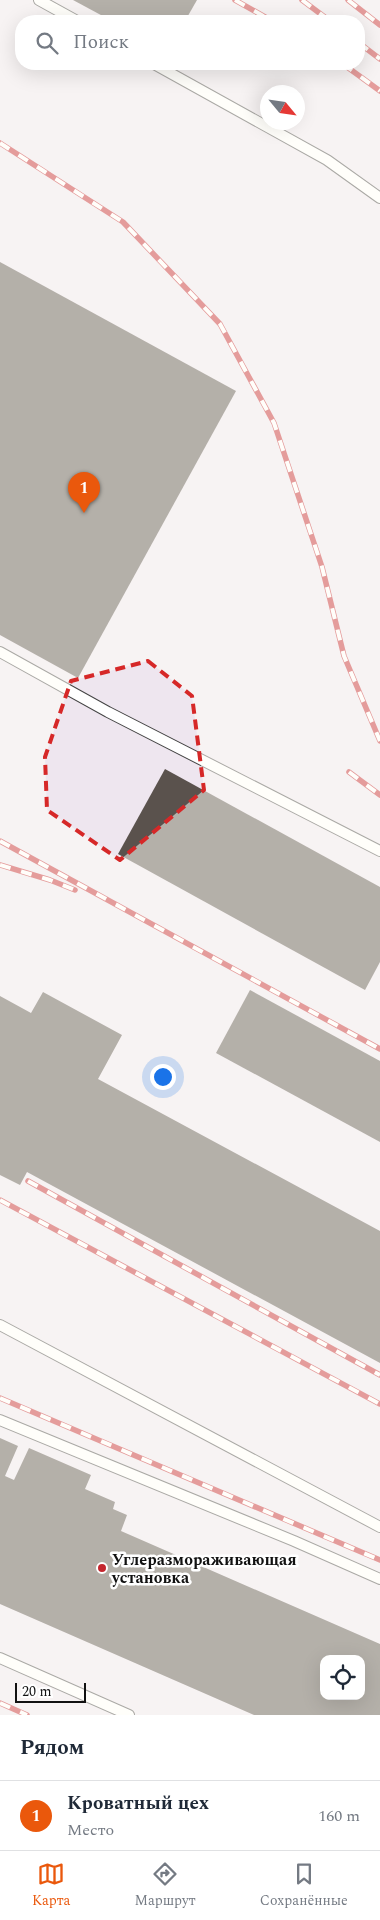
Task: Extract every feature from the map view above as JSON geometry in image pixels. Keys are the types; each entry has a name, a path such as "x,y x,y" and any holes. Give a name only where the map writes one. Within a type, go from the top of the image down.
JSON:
{"lane":[{"path":"39,0 66,15"},
{"path":"165,70 327,160 380,198"},
{"path":"0,652 108,712 380,851"},
{"path":"0,1325 380,1527"},
{"path":"0,1420 294,1540 380,1579"},
{"path":"0,1658 129,1715"}],"highlighted area":[{"path":"148,661 192,696 204,790 120,860 47,810 45,757 71,681"}],"shaded area":[{"path":"0,0 380,0 380,1715 0,1715"}],"building":[{"path":"73,0 197,0 188,15 101,15"},
{"path":"0,262 236,391 78,678 0,635"},
{"path":"165,769 380,887 380,962 365,990 118,854"},
{"path":"250,990 380,1061 380,1142 216,1053"},
{"path":"43,992 122,1035 98,1079 380,1231 380,1363 27,1172 20,1185 0,1175 0,996 31,1013"},
{"name":"Углеразмораживающая установка","path":"0,1438 18,1446 5,1476 14,1480 29,1448 91,1475 85,1489 115,1502 113,1509 127,1515 121,1531 380,1644 380,1715 254,1715 0,1604"}],"railway":[{"path":"235,0 261,15"},
{"path":"302,0 322,15"},
{"path":"348,0 380,25"},
{"path":"365,48 380,59"},
{"path":"351,70 380,91"},
{"path":"0,143 123,222 220,324 274,423 322,567 344,656 380,741"},
{"path":"349,772 380,795"},
{"path":"0,841 380,1049"},
{"path":"0,865 50,880 75,890"},
{"path":"28,1181 380,1375"},
{"path":"0,1200 380,1404"},
{"path":"0,1398 380,1560"},
{"path":"0,1703 27,1715"}],"place":[{"name":"Кроватный цех","path":"84,513"},
{"name":"Углеразмораживающая установка","path":"102,1568"}]}
